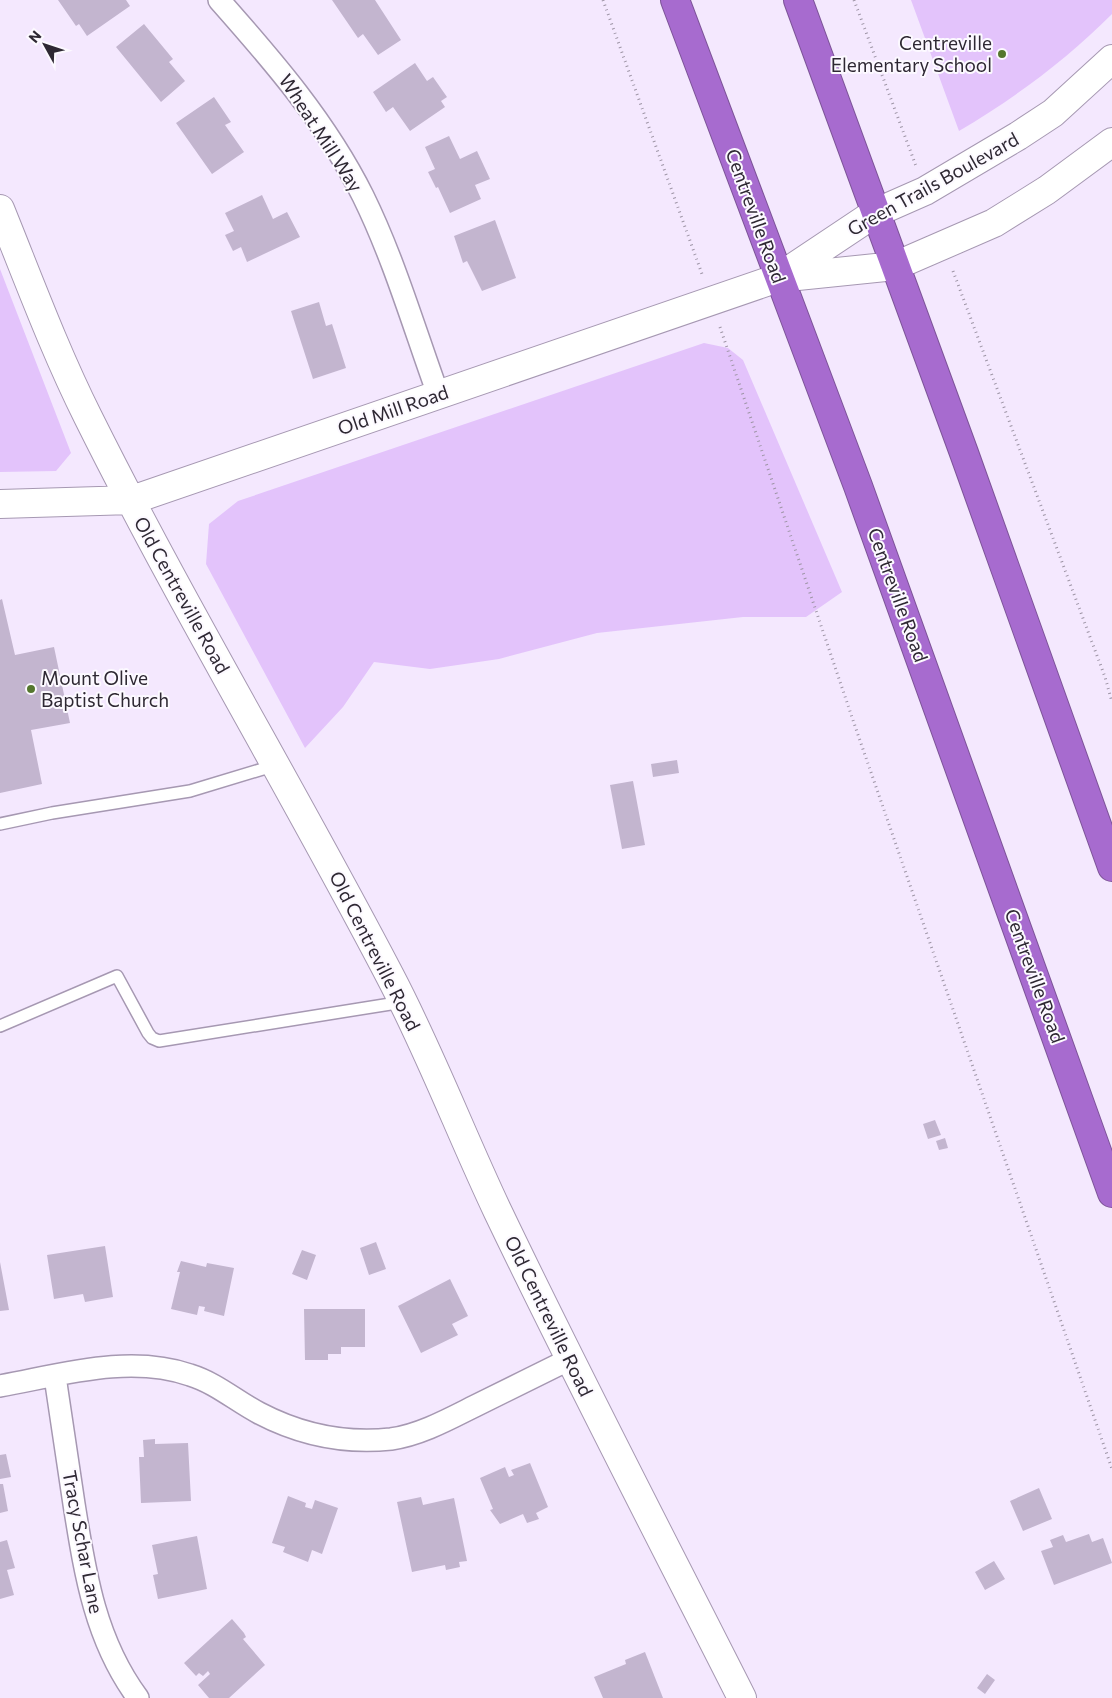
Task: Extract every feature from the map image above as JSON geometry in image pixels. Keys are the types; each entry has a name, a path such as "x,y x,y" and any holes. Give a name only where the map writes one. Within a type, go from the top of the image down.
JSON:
{"highway":[{"name":"Centreville Road","path":"675,0 778,278 858,486 1112,1193"},
{"path":"798,0 1112,867"}],"street":[{"name":"Wheat Mill Way","path":"219,0 289,79 336,148 354,180 384,243 438,394"},
{"name":"Green Trails Boulevard","path":"778,278 875,213 953,176 1018,136 1053,113 1112,59"},
{"path":"778,278 895,266 994,223 1047,190 1112,142"},
{"name":"Old Centreville Road","path":"0,208 70,379 171,577 276,765 403,1002 497,1209 570,1359 742,1698"},
{"name":"Old Mill Road","path":"0,504 132,500 778,278"},
{"path":"0,1386 121,1366 166,1368 214,1384 259,1413 294,1429 326,1438 364,1441 406,1435 438,1423 570,1359"},
{"name":"Tracy Schar Lane","path":"55,1376 83,1560 94,1611 115,1663 138,1698"}],"lane":[{"path":"0,824 60,811 190,791 276,765"},
{"path":"0,1026 117,976 148,1033 159,1041 403,1002"}],"path":[{"path":"603,0 711,300 859,738 1112,1469"},
{"path":"854,0 914,158"},
{"path":"955,277 1105,677 1112,702"}],"shaded area":[{"name":"Centreville Elementary School","path":"911,0 1112,0 1112,14 1058,63 1000,105 959,131"},
{"path":"0,269 71,453 56,471 0,472"},
{"path":"704,343 728,348 743,360 842,592 806,617 743,617 597,633 499,659 430,669 374,662 343,707 305,748 206,564 209,524 238,501"}],"building":[{"path":"58,0 126,0 130,6 87,36 79,24 76,26"},
{"path":"332,0 375,0 401,40 378,55 363,34 358,38"},
{"path":"144,24 173,59 169,62 185,81 161,102 116,47"},
{"path":"415,63 427,81 433,77 447,97 441,101 445,107 410,131 393,107 386,112 373,92"},
{"path":"214,97 231,122 225,125 244,152 212,174 176,123"},
{"path":"449,136 460,159 477,151 490,179 475,185 481,199 450,213 438,187 436,188 428,172 435,169 425,147"},
{"path":"262,195 273,219 287,212 300,237 247,262 241,247 233,251 225,235 234,231 225,213"},
{"path":"495,220 516,278 482,291 467,261 463,263 454,236"},
{"path":"319,302 326,326 332,324 346,368 313,379 291,311"},
{"name":"Mount Olive Baptist Church","path":"2,599 15,655 54,647 70,723 31,730 42,784 0,793 0,600"},
{"path":"677,760 679,773 653,777 651,764"},
{"path":"633,781 645,845 622,849 610,785"},
{"path":"935,1120 941,1135 928,1139 923,1124"},
{"path":"945,1138 948,1148 939,1150 936,1141"},
{"path":"376,1242 386,1269 369,1275 360,1248"},
{"path":"105,1246 113,1297 85,1302 83,1294 54,1299 47,1255"},
{"path":"302,1250 316,1255 307,1280 292,1274"},
{"path":"181,1261 206,1267 207,1263 234,1268 224,1316 204,1311 205,1307 199,1306 197,1315 171,1309 180,1272 177,1272"},
{"path":"0,1262 9,1310 0,1311"},
{"path":"450,1279 468,1316 452,1324 458,1335 421,1353 398,1306"},
{"path":"304,1309 365,1309 365,1347 341,1347 341,1354 328,1354 328,1360 305,1360"},
{"path":"155,1439 155,1444 188,1443 191,1501 141,1503 139,1457 144,1457 143,1440"},
{"path":"6,1454 11,1477 0,1479 0,1455"},
{"path":"530,1463 548,1507 536,1513 539,1519 527,1523 523,1514 500,1524 490,1510 493,1509 480,1478 505,1467 509,1477 514,1475 511,1470"},
{"path":"0,1484 3,1484 8,1511 0,1513"},
{"path":"1039,1488 1052,1519 1023,1531 1010,1501"},
{"path":"288,1496 306,1503 305,1507 312,1509 315,1500 338,1508 322,1554 312,1550 308,1562 283,1552 285,1547 272,1543"},
{"path":"421,1497 423,1505 454,1498 467,1561 459,1562 460,1567 446,1570 445,1565 412,1572 397,1502"},
{"path":"1089,1534 1092,1542 1103,1538 1112,1563 1054,1585 1041,1551 1053,1547 1050,1540 1063,1535 1066,1542"},
{"path":"197,1536 207,1589 158,1599 153,1575 158,1574 152,1545"},
{"path":"7,1540 15,1568 7,1570 14,1595 0,1599 0,1542"},
{"path":"994,1561 1005,1579 985,1590 975,1572"},
{"path":"232,1619 244,1633 246,1637 243,1639 265,1665 229,1698 209,1698 198,1685 210,1674 208,1671 203,1676 199,1673 196,1676 184,1663"},
{"path":"645,1652 663,1698 603,1698 594,1677 626,1664 625,1660"},
{"path":"987,1674 995,1680 985,1694 977,1688"}],"place":[{"name":"Centreville Elementary School","path":"1002,54"},
{"name":"Mount Olive Baptist Church","path":"31,689"}]}
